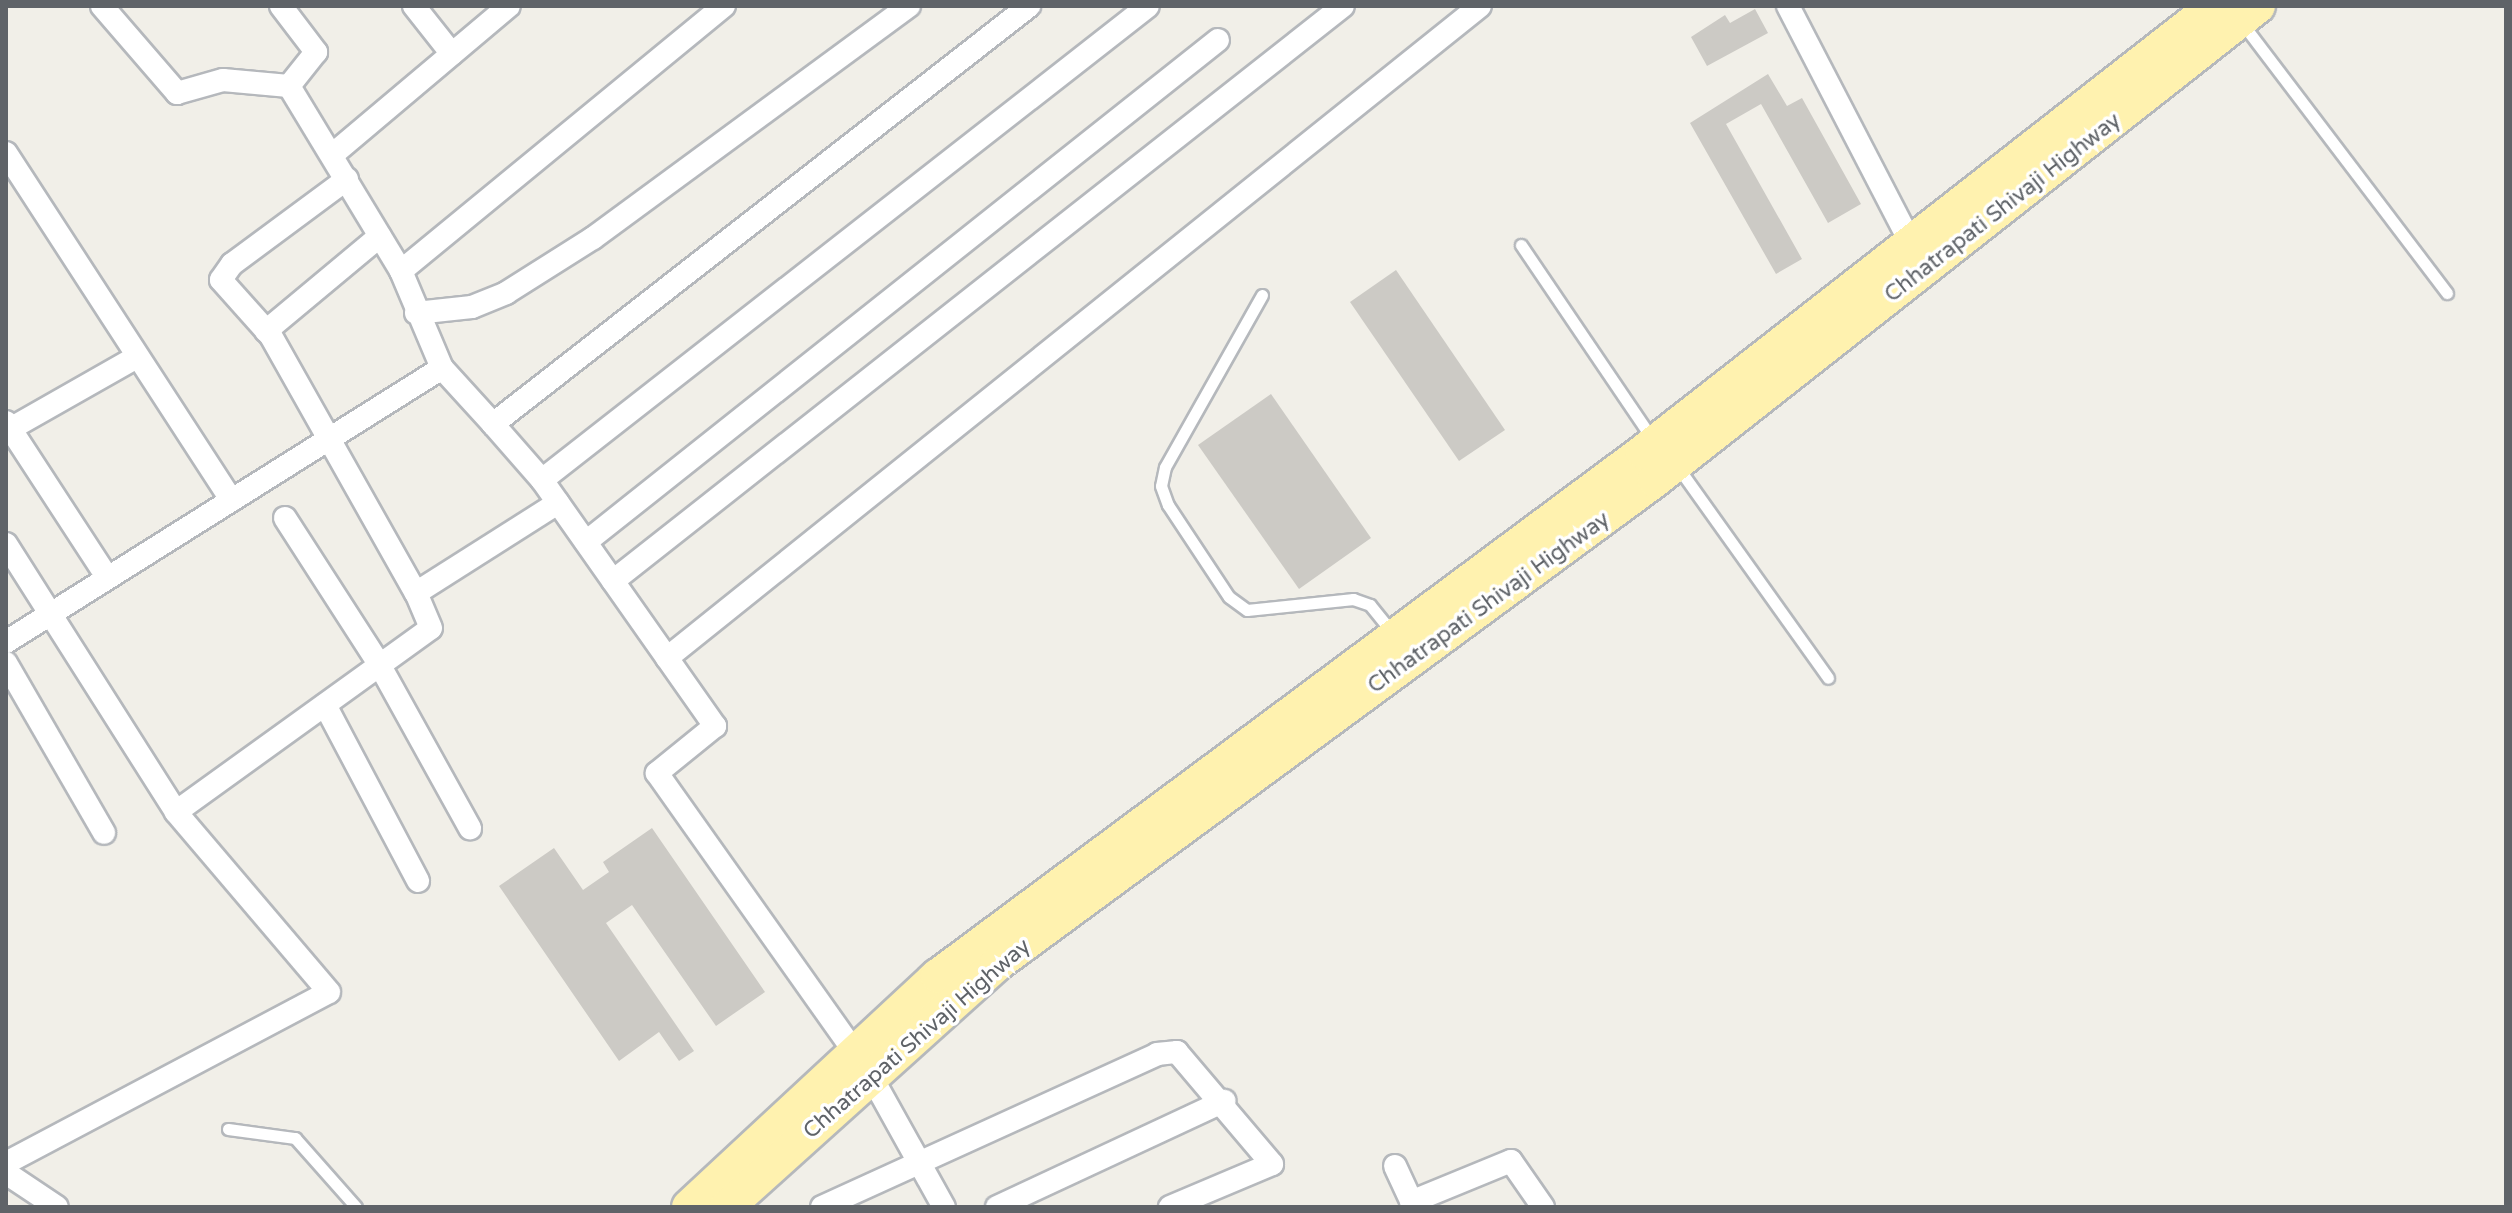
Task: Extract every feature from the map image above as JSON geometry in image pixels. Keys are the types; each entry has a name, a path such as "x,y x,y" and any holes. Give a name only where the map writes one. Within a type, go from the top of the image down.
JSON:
{"main road":[{"name":"Chhatrapati Shivaji Highway","path":"689,1207 862,1063 998,963 1665,454 2237,11"},
{"name":"Chhatrapati Shivaji Highway","path":"727,1207 862,1063 938,976 1395,635 1665,454"}],"street":[{"path":"102,6 177,93 223,80 289,86"},
{"path":"281,6 316,52 289,86"},
{"path":"414,6 452,54"},
{"path":"332,155 509,6"},
{"path":"401,271 724,6"},
{"path":"416,313 472,307 520,284 909,6"},
{"path":"493,424 1029,6"},
{"path":"542,480 1148,6"},
{"path":"613,581 1343,6"},
{"path":"667,658 1480,6"},
{"path":"1788,6 1918,256"},
{"path":"586,542 1218,40"},
{"path":"289,86 401,271 416,313 442,368 542,480 715,726 657,773 862,1063 944,1207"},
{"path":"6,153 135,358 231,500"},
{"path":"176,812 431,628 416,593 331,436 266,331 221,280 232,264 347,179"},
{"path":"266,331 380,236"},
{"path":"107,577 8,426 135,358"},
{"path":"6,642 442,368"},
{"path":"416,593 558,503"},
{"path":"285,518 379,664 470,828"},
{"path":"6,544 176,812 329,992 6,1163"},
{"path":"6,663 104,833"},
{"path":"325,705 418,881"},
{"path":"822,1207 1157,1054 1185,1057 1224,1101 1272,1164 1170,1207"},
{"path":"997,1207 1224,1101"},
{"path":"1395,1166 1413,1204 1511,1161 1543,1207"},
{"path":"6,1173 57,1207"}],"lane":[{"path":"2237,11 2447,293"},
{"path":"1521,245 1665,454 1828,678"},
{"path":"1262,295 1165,467 1164,495 1229,597 1247,610 1353,599 1370,605 1395,635"},
{"path":"228,1129 295,1138 356,1207"}],"building":[{"path":"1755,9 1768,33 1707,66 1691,37 1725,15 1730,23"},
{"path":"1768,74 1787,106 1802,98 1861,204 1828,223 1761,104 1726,124 1802,259 1776,274 1690,123"},
{"path":"1396,270 1505,430 1459,461 1350,302"},
{"path":"1271,394 1371,538 1299,589 1198,445"},
{"path":"652,828 765,992 716,1026 632,905 606,923 694,1051 679,1061 659,1032 619,1061 499,886 554,848 583,890 609,872 603,862"}]}
